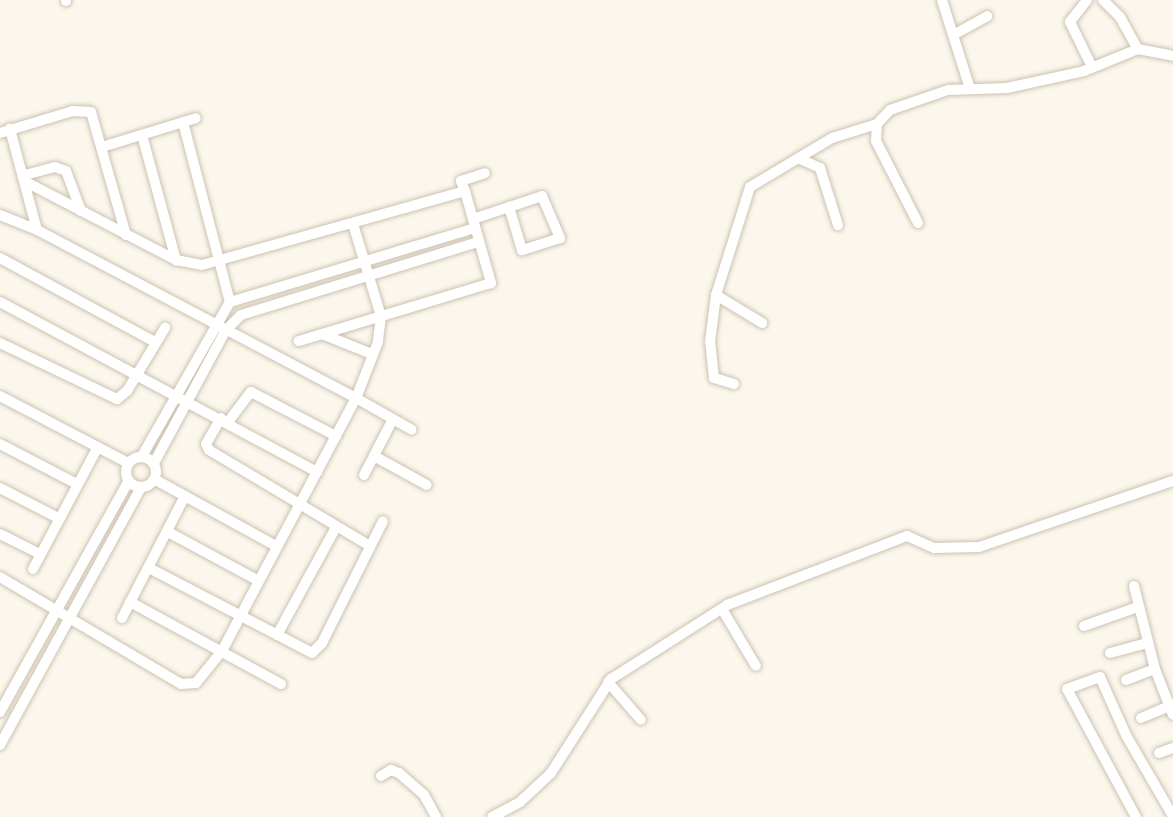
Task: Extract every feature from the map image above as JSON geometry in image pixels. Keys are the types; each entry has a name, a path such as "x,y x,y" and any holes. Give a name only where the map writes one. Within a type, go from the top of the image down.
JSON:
{"street":[{"path":"942,0 970,89"},
{"path":"1087,0 1070,22 1092,67"},
{"path":"1103,0 1120,17 1138,49"},
{"path":"955,34 987,16"},
{"path":"734,384 717,381 712,375 710,342 716,295 750,187 832,138 877,124 890,110 948,90 1020,86 1092,67 1138,49 1173,56"},
{"path":"37,230 26,179 5,131 84,109 96,118 126,235"},
{"path":"102,147 196,118"},
{"path":"183,122 230,302"},
{"path":"877,124 876,141 918,223"},
{"path":"142,135 176,260"},
{"path":"800,159 820,168 838,225"},
{"path":"26,179 55,167 66,171 81,211"},
{"path":"299,341 491,283 461,181 485,173"},
{"path":"26,179 176,260 220,263 465,191"},
{"path":"128,463 142,456 214,323 230,302 474,224 509,207 547,198 560,238 522,250 509,207"},
{"path":"0,215 37,230 412,430"},
{"path":"0,577 181,684 202,679 222,651 356,398 372,354 381,316 353,224"},
{"path":"154,479 154,463 226,330 241,315 479,242"},
{"path":"0,258 155,342"},
{"path":"716,295 762,323"},
{"path":"0,302 317,472"},
{"path":"0,343 117,399 165,328"},
{"path":"322,334 372,354"},
{"path":"336,436 251,392 206,444 209,450 298,506 370,546"},
{"path":"0,396 128,463"},
{"path":"364,475 393,419"},
{"path":"0,444 77,484"},
{"path":"33,569 98,447"},
{"path":"142,456 154,463"},
{"path":"374,456 427,485"},
{"path":"0,712 129,480 128,463"},
{"path":"0,745 141,487 154,479"},
{"path":"154,479 276,546"},
{"path":"129,480 141,487"},
{"path":"492,817 520,802 551,773 608,682 722,609 907,536 934,548 979,547 1173,481"},
{"path":"0,488 58,518"},
{"path":"122,618 184,498"},
{"path":"149,568 305,651 318,650 383,521"},
{"path":"277,635 335,529"},
{"path":"168,532 259,581"},
{"path":"0,534 40,554"},
{"path":"1134,586 1147,643 1171,711 1141,718"},
{"path":"130,602 281,684"},
{"path":"1084,626 1138,607"},
{"path":"722,609 756,666"},
{"path":"1110,653 1147,643"},
{"path":"1126,680 1155,669"},
{"path":"1136,817 1067,689 1100,677 1127,737 1173,816"},
{"path":"608,682 641,720"},
{"path":"1159,753 1173,748"},
{"path":"381,776 391,770 399,773 424,795 436,817"}]}
